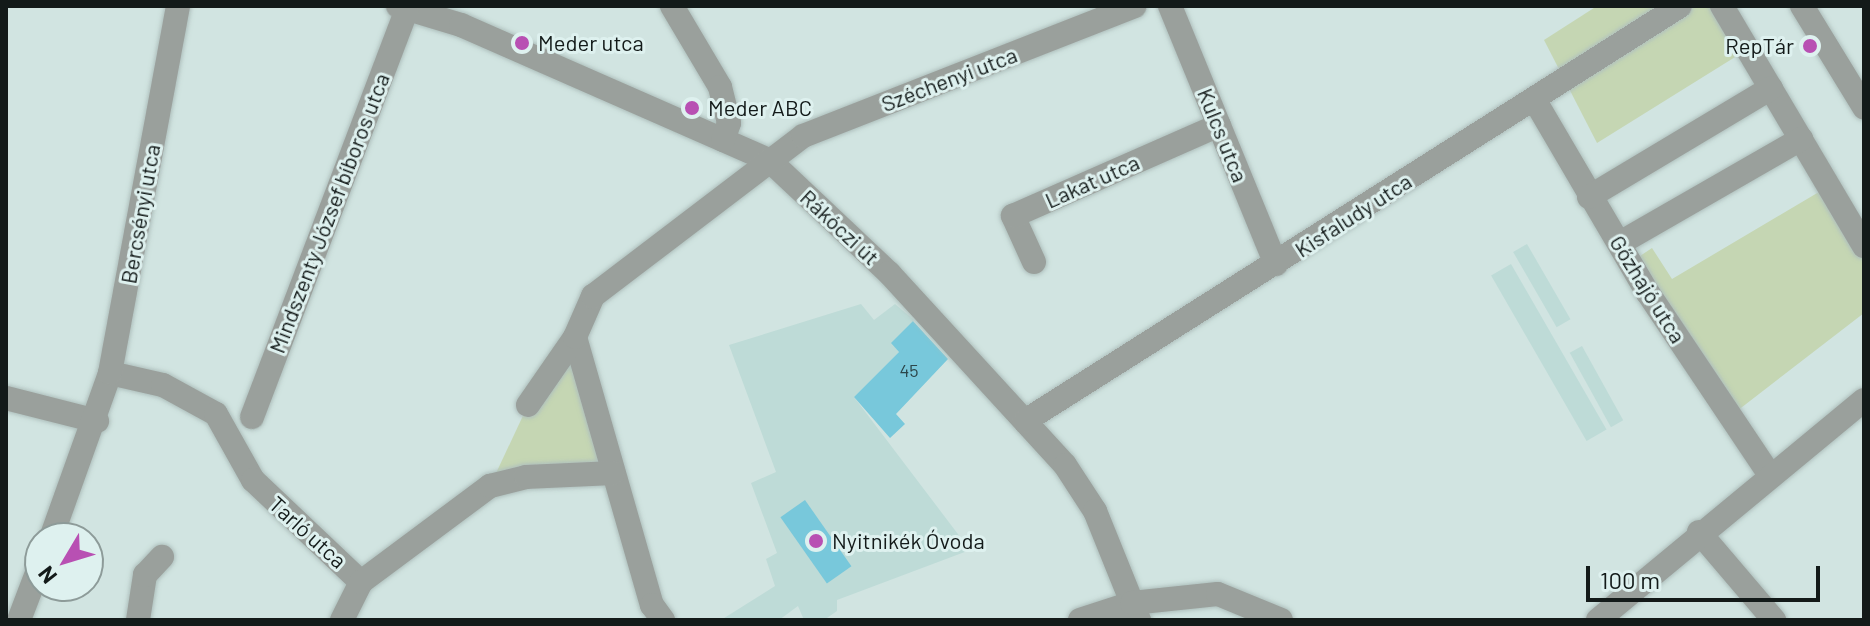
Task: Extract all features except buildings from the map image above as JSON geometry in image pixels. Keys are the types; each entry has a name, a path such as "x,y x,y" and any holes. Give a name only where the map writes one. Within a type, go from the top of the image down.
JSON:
{"street":[{"name":"Bercsényi utca","path":"57,522 97,421 110,373 178,6"},
{"path":"672,6 720,87 729,123 723,140"},
{"name":"Széchenyi utca","path":"769,160 803,136 1099,12 1134,6"},
{"name":"Kulcs utca","path":"1170,6 1276,264"},
{"name":"Kisfaludy utca","path":"1025,421 1680,6"},
{"path":"1722,6 1864,246"},
{"path":"1802,6 1864,107"},
{"name":"Rákóczi út","path":"402,7 464,15 769,160 889,273 1083,489 1136,611"},
{"name":"Mindszenty József bíboros utca","path":"252,417 402,7"},
{"path":"1589,197 1771,88"},
{"name":"Gőzhajó utca","path":"1534,99 1589,197 1769,474"},
{"name":"Lakat utca","path":"1034,262 1013,216 1219,125"},
{"path":"1620,243 1801,139"},
{"path":"528,405 575,337 593,296 769,160"},
{"path":"575,337 652,605 663,620"},
{"name":"Tarló utca","path":"110,373 163,385 216,414 253,480 361,582"},
{"path":"6,398 97,421"},
{"path":"1598,620 1769,474 1864,400"},
{"path":"342,620 361,582 490,486 526,477 613,473"},
{"path":"1699,532 1774,620"},
{"path":"138,620 145,575 162,557"},
{"path":"1080,620 1218,594 1281,620"}],"shaded area":[{"path":"1527,244 1571,319 1557,327 1513,252"},
{"path":"1511,264 1606,429 1587,441 1491,276"},
{"path":"861,304 874,320 895,304 914,320 892,343 899,352 854,397 970,550 837,600 837,611 824,620 804,620 798,606 779,620 721,620 775,586 766,559 777,553 751,483 776,472 729,345"},
{"path":"1582,346 1623,420 1611,427 1570,353"}],"green space":[{"path":"1597,6 1722,6 1748,49 1597,143 1544,40"},
{"path":"1829,186 1864,252 1864,313 1737,411 1631,262 1652,248 1672,279"},
{"path":"575,337 613,473 490,486 528,405"}],"place":[{"name":"Meder utca","path":"522,43"},
{"name":"RepTár","path":"1810,46"},
{"name":"Meder ABC","path":"692,108"},
{"name":"Nyitnikék Óvoda","path":"816,541"}]}
